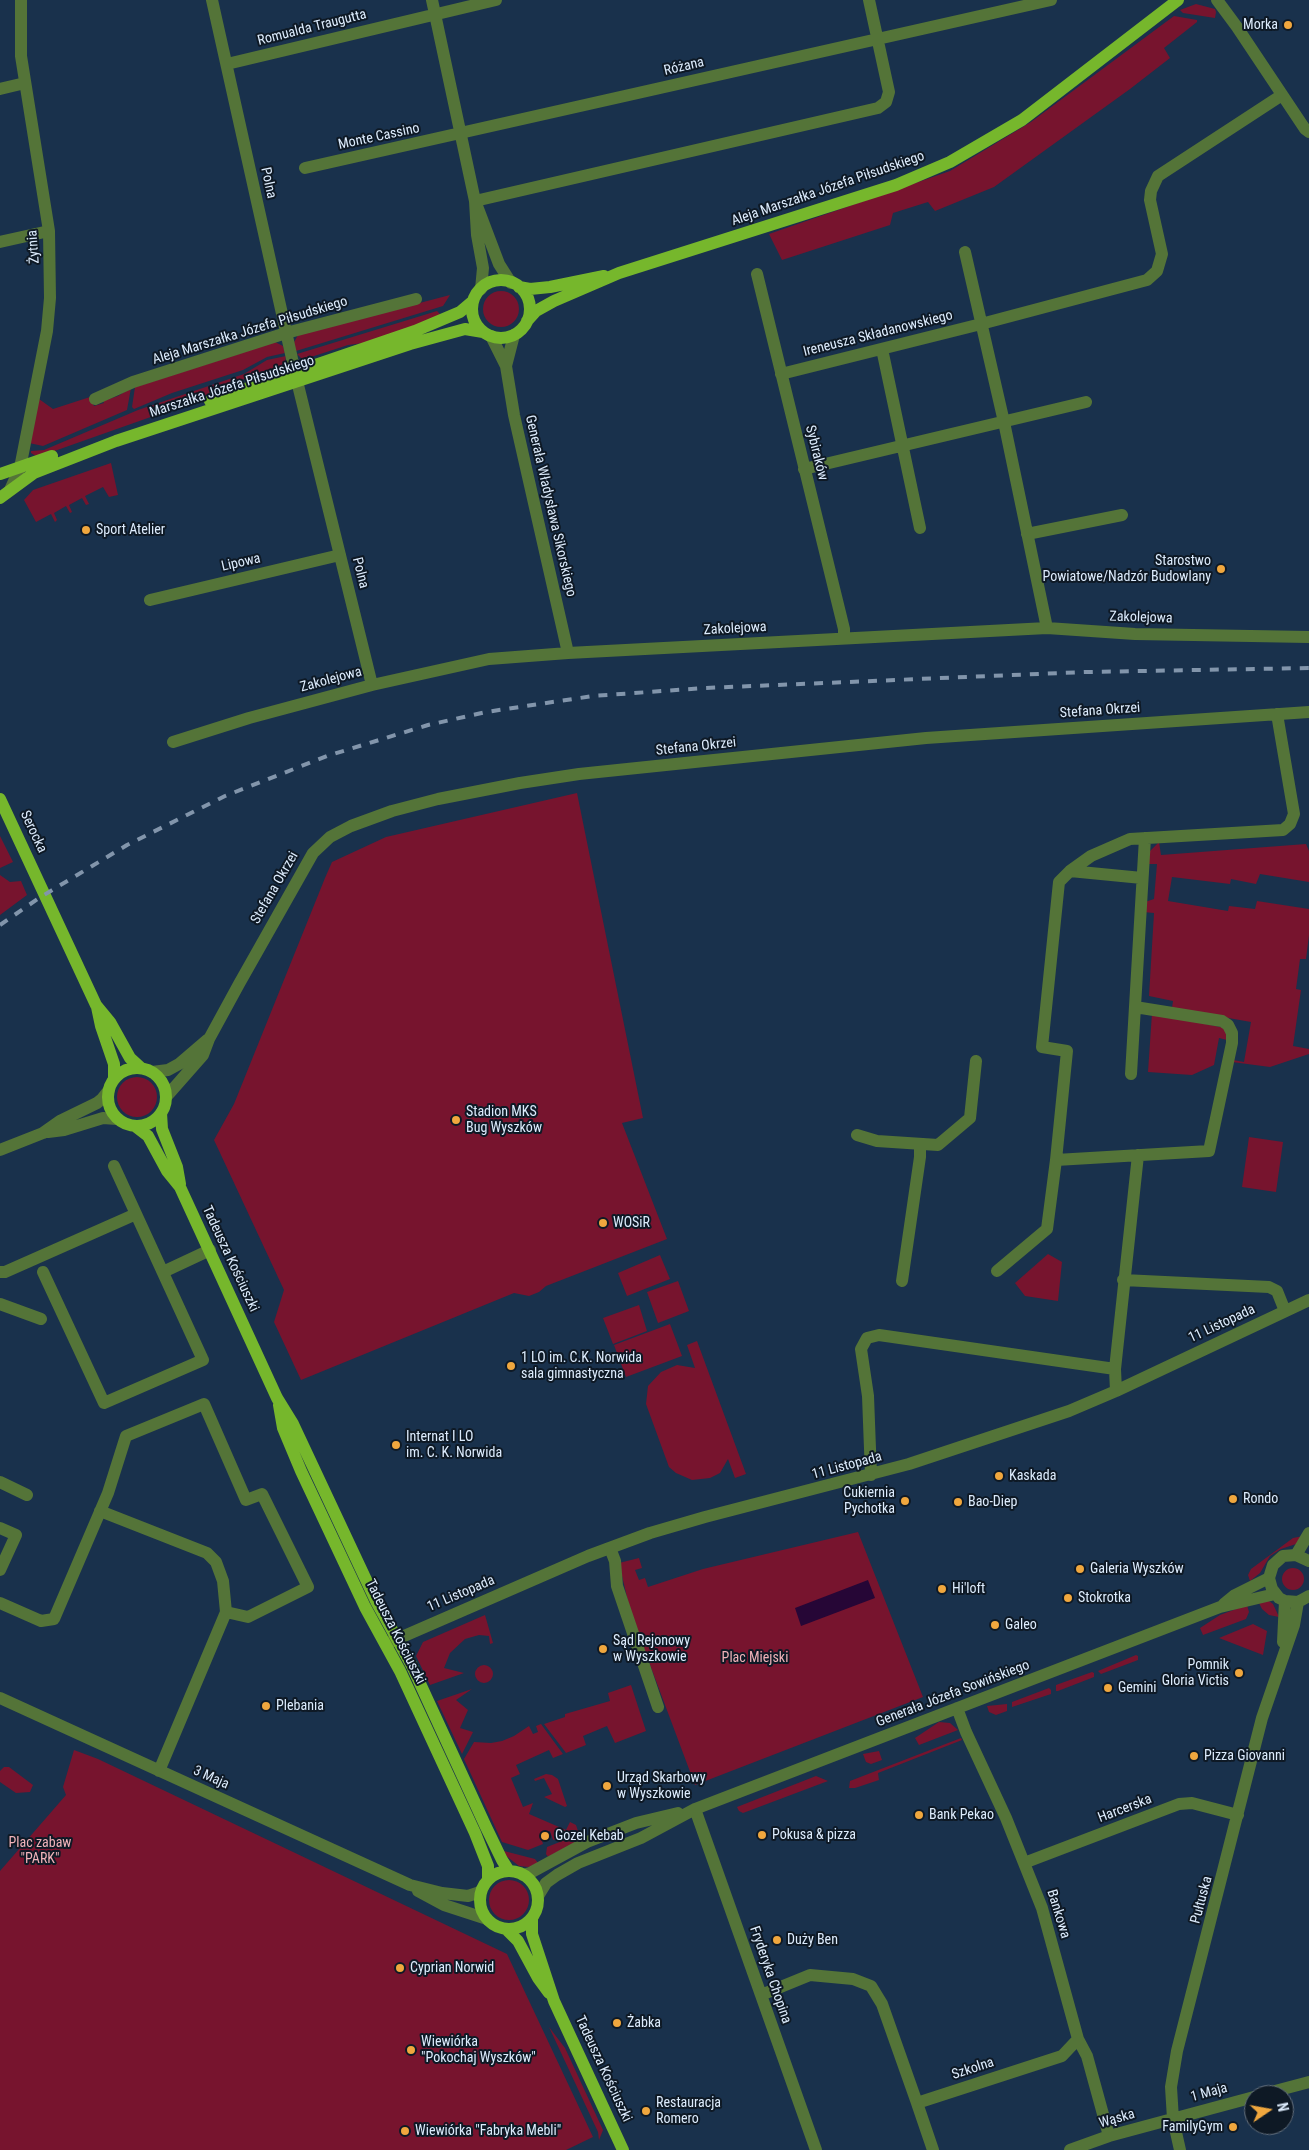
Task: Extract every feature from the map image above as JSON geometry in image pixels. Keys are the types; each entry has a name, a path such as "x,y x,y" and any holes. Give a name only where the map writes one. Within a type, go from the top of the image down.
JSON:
{"main road":[{"name":"Aleja Marszałka Józefa Piłsudskiego","path":"527,321 536,311 554,301 619,274 896,185 950,162 1022,120 1178,0"},
{"name":"Aleja Marszałka Józefa Piłsudskiego","path":"515,285 530,289 550,287 619,274"},
{"path":"495,281 515,285 525,294 529,303 527,321 514,335 507,337 487,334 473,318 473,301 480,289 495,281"},
{"name":"Marszałka Józefa Piłsudskiego","path":"5,494 34,473 49,466 423,328 460,312 473,301"},
{"name":"Marszałka Józefa Piłsudskiego","path":"0,474 296,376 452,332 472,329 487,334"},
{"name":"Serocka","path":"0,799 96,1005"},
{"path":"96,1005 110,1022 130,1058 164,1085 166,1097 161,1113 150,1123 135,1126 122,1122 117,1118 109,1105 114,1064 96,1005"},
{"path":"111,1084 126,1070 147,1070"},
{"name":"Tadeusza Kościuszki","path":"161,1113 162,1128 177,1167 180,1187"},
{"name":"Tadeusza Kościuszki","path":"135,1126 148,1136 167,1171 180,1187 278,1398 293,1424 376,1601 398,1638 492,1841 509,1871"},
{"name":"Tadeusza Kościuszki","path":"278,1398 283,1428 301,1471 365,1607 386,1644 474,1833 488,1866 488,1879"},
{"path":"509,1871 523,1874 535,1888 538,1896 536,1911 532,1918 520,1927 499,1928 487,1920 480,1906 480,1892 488,1879 501,1872 509,1871"},
{"name":"Tadeusza Kościuszki","path":"532,1918 532,1934 554,2001 623,2150"},
{"name":"Tadeusza Kościuszki","path":"506,1929 518,1941 538,1978 554,2001"}],"street":[{"name":"Żytnia","path":"5,494 20,468 47,331 50,298 49,231 21,56 21,0"},
{"name":"Polna","path":"212,0 296,376 372,685"},
{"path":"432,0 475,202 476,228 483,268 480,289"},
{"name":"Romualda Traugutta","path":"227,64 496,0"},
{"path":"475,202 878,108 886,102 889,92 869,0"},
{"name":"Różana","path":"460,134 1051,0"},
{"path":"1217,0 1305,130 1309,132"},
{"path":"0,90 25,83"},
{"name":"Ireneusza Składanowskiego","path":"781,374 982,324 1147,280 1153,276 1161,262 1162,254 1150,200 1151,191 1158,176 1282,95"},
{"name":"Monte Cassino","path":"305,168 460,134"},
{"path":"475,202 484,219 499,264 515,285"},
{"path":"0,242 49,231"},
{"path":"965,252 1004,422 1047,628"},
{"name":"Sybiraków","path":"757,274 844,638"},
{"name":"Aleja Marszałka Józefa Piłsudskiego","path":"95,399 133,382 286,333 416,299"},
{"name":"Generała Władysława Sikorskiego","path":"487,334 506,366 514,414 568,653"},
{"name":"Generała Władysława Sikorskiego","path":"506,366 514,335"},
{"path":"882,349 920,528"},
{"path":"804,469 1086,402"},
{"path":"1027,534 1122,515"},
{"name":"Lipowa","path":"150,600 340,556"},
{"name":"Zakolejowa","path":"173,742 249,718 372,685 490,659 568,653 1047,628 1135,634 1309,637"},
{"name":"Stefana Okrzei","path":"166,1097 203,1055 209,1039 313,853 337,834 392,811 438,799 579,774 926,738 1309,712"},
{"path":"997,1271 1047,1228 1067,1051 1042,1046 1059,882 1070,871 1091,856 1130,839 1283,830 1290,824 1294,814 1277,714"},
{"path":"1131,1074 1144,838"},
{"path":"1070,871 1142,878"},
{"path":"1056,1160 1209,1151 1232,1042 1232,1033 1228,1025 1222,1021 1135,1007"},
{"name":"Stefana Okrzei","path":"147,1070 168,1070 179,1064 209,1039"},
{"path":"857,1135 877,1141 938,1145 970,1118 976,1061"},
{"path":"43,1133 60,1121 97,1103 102,1099 111,1084"},
{"path":"0,1150 43,1133 64,1130 103,1118 117,1118"},
{"path":"902,1282 920,1158 920,1144"},
{"path":"1116,1391 1115,1369 1123,1280 1138,1155"},
{"path":"43,1272 104,1403 203,1360 114,1166"},
{"path":"0,1272 5,1272 136,1214"},
{"path":"163,1272 210,1250"},
{"path":"1123,1280 1269,1287 1277,1291 1285,1312"},
{"name":"11 Listopada","path":"386,1644 610,1548 705,1517 871,1475 1031,1424 1116,1391 1309,1300"},
{"path":"0,1304 40,1318"},
{"path":"871,1475 868,1396 861,1349 867,1338 879,1335 1115,1369"},
{"path":"0,1603 41,1621 54,1619 100,1511 126,1436 204,1404 246,1500 262,1494 308,1587 248,1617 226,1612"},
{"path":"0,1482 27,1495"},
{"path":"100,1511 206,1553 216,1562 223,1580 226,1612 158,1771"},
{"path":"0,1528 16,1535 0,1570"},
{"path":"1296,1554 1309,1532"},
{"path":"610,1548 615,1561 617,1586 658,1708"},
{"path":"1292,1598 1272,1589 1269,1578 1270,1571 1277,1560 1283,1556 1296,1554 1309,1561"},
{"name":"Generała Józefa Sowińskiego","path":"1220,1606 1235,1595 1269,1578"},
{"name":"Generała Józefa Sowińskiego","path":"538,1896 546,1883 557,1875 578,1864 642,1838 695,1809 1220,1606 1292,1598"},
{"name":"Pułtuska","path":"1180,2150 1173,2119 1171,2087 1178,2051 1262,1718 1281,1660 1292,1598"},
{"name":"3 Maja","path":"0,1698 410,1885 442,1893 468,1896 480,1892"},
{"name":"Bankowa","path":"957,1708 1042,1908 1078,2039 1087,2056 1109,2136"},
{"name":"Harcerska","path":"1024,1863 1179,1804 1192,1804 1238,1815"},
{"name":"Generała Józefa Sowińskiego","path":"523,1874 530,1873 579,1846 636,1823 695,1809"},
{"name":"Fryderyka Chopina","path":"695,1809 816,2150"},
{"name":"3 Maja","path":"410,1885 424,1895 444,1905 487,1920"},
{"path":"761,1994 810,1975 853,1979 871,1986 882,2004 933,2150"},
{"name":"Szkolna","path":"917,2103 1062,2056 1078,2039"},
{"path":"1294,2086 1309,2082"},
{"name":"1 Maja","path":"1173,2119 1244,2100"},
{"name":"Wąska","path":"1070,2150 1109,2136 1173,2119"}],"green space":[{"path":"1196,4 1215,9 1215,18 1183,13 1180,10"},
{"path":"1174,16 1197,20 1197,22 1164,48 1170,58 994,187 935,211 928,202 893,213 890,225 782,260 769,234 950,171 1031,122"},
{"path":"501,291 514,296 519,309 514,322 501,327 488,322 483,309 488,296"},
{"path":"450,295 443,306 296,351 293,344 298,335"},
{"path":"437,311 442,316 379,341 348,345 308,358 301,358 297,354"},
{"path":"275,342 283,346 285,353 267,357 243,370 172,393 134,409 132,407 135,387"},
{"path":"286,356 285,362 278,368 220,387 196,401 46,454 36,456 31,453 31,451 44,450 138,410 244,374 267,360"},
{"path":"131,388 127,410 43,446 29,443 39,399 53,409 90,397 94,406 104,403 103,401 118,396"},
{"path":"111,463 118,495 109,497 103,487 85,496 89,504 86,505 82,498 69,505 72,512 70,513 66,506 54,513 57,520 55,522 51,514 36,522 24,500 33,490"},
{"path":"577,793 643,1118 622,1123 667,1239 546,1286 539,1292 529,1296 514,1293 301,1380 274,1322 284,1290 214,1140 234,1104 332,862 386,837"},
{"path":"0,836 13,862 0,868"},
{"path":"1159,842 1161,855 1306,844 1309,851 1309,882 1260,874 1256,884 1231,879 1230,884 1172,877 1168,901 1228,911 1229,906 1255,909 1257,901 1309,909 1309,935 1306,959 1300,959 1296,989 1301,990 1293,1046 1309,1049 1309,1054 1270,1067 1232,1062 1233,1060 1244,1062 1251,1022 1172,1008 1173,1001 1149,996 1154,913 1143,912 1145,902 1154,899 1157,864 1148,864 1150,851"},
{"path":"0,875 10,882 21,881 27,895 0,915"},
{"path":"1152,1013 1225,1028 1227,1040 1219,1038 1214,1065 1192,1075 1148,1072"},
{"path":"141,1077 148,1080 154,1086 157,1097 156,1105 148,1114 141,1117 133,1117 126,1114 118,1105 117,1093 120,1086 129,1078"},
{"path":"1249,1137 1283,1142 1276,1192 1242,1187"},
{"path":"1048,1254 1062,1262 1058,1301 1025,1296 1015,1283"},
{"path":"660,1255 670,1279 627,1296 618,1273"},
{"path":"678,1281 689,1311 658,1323 647,1292"},
{"path":"639,1305 647,1331 613,1344 603,1318"},
{"path":"670,1324 682,1356 626,1377 614,1345"},
{"path":"697,1341 746,1474 735,1478 728,1459 720,1473 710,1478 692,1480 676,1473 669,1467 646,1404 648,1386 661,1372 677,1365 695,1368 687,1345"},
{"name":"Plac Miejski","path":"858,1532 923,1697 695,1785 631,1614 619,1563 639,1558 642,1568 635,1570 639,1580 645,1578 648,1587 703,1569"},
{"path":"1303,1536 1296,1544 1281,1549 1270,1556 1260,1573 1250,1581 1248,1575 1251,1569 1293,1538"},
{"path":"1293,1568 1301,1571 1304,1579 1301,1587 1293,1590 1285,1587 1282,1579 1285,1571"},
{"path":"1258,1601 1269,1601 1273,1604 1279,1617 1269,1615 1262,1609"},
{"path":"1247,1605 1249,1612 1246,1619 1203,1635 1200,1628 1220,1615"},
{"path":"485,1615 493,1643 490,1644 489,1636 479,1635 465,1639 450,1653 444,1668 464,1673 430,1685 416,1656 423,1642"},
{"path":"1253,1624 1267,1631 1263,1655 1219,1638"},
{"path":"1136,1655 1138,1660 1101,1674 1098,1671"},
{"path":"484,1665 490,1668 493,1674 490,1680 484,1683 478,1680 475,1674 478,1668"},
{"path":"1092,1672 1094,1677 1056,1691 1056,1685"},
{"path":"631,1685 646,1731 615,1743 607,1726 583,1736 586,1745 566,1753 544,1724 565,1717 565,1714 610,1701 608,1693"},
{"path":"1049,1688 1051,1694 1012,1707 1012,1702"},
{"path":"472,1689 456,1700 468,1710 460,1728 473,1732 462,1754 437,1701"},
{"path":"1007,1704 1007,1711 996,1715 989,1712 987,1706"},
{"path":"939,1722 950,1723 958,1730 919,1745 915,1738"},
{"path":"541,1724 563,1754 553,1758 549,1750 516,1765 520,1774 511,1778 523,1807 533,1803 529,1814 566,1830 570,1822 576,1825 578,1831 553,1840 550,1831 540,1834 543,1844 528,1850 502,1842 464,1759 474,1742 491,1743 502,1741 529,1726 533,1734 538,1732 536,1726"},
{"path":"961,1738 962,1740 878,1773 879,1780 855,1788 849,1788 850,1781"},
{"name":"Plac zabaw \"PARK\"","path":"74,1750 98,1759 507,1954 593,2137 566,2150 0,2150 0,1871 66,1795 63,1787"},
{"path":"879,1751 882,1760 871,1764 866,1762 863,1754"},
{"path":"4,1767 9,1767 33,1785 30,1792 16,1793 0,1782 0,1771"},
{"path":"546,1774 558,1779 567,1806 565,1807 544,1797 552,1794 544,1778 535,1781 534,1779"},
{"path":"816,1776 828,1781 743,1813 737,1807"},
{"path":"580,1834 580,1840 548,1857 546,1854 547,1847"},
{"path":"504,1851 535,1859 538,1863 529,1867 519,1866 505,1855"},
{"path":"513,1880 520,1883 526,1889 529,1900 528,1908 520,1917 513,1920 505,1920 498,1917 490,1908 489,1896 492,1889 501,1881"},
{"path":"549,2027 565,2048 603,2130 599,2140 598,2132"}],"shaded area":[{"path":"868,1580 875,1598 801,1626 795,1608"}],"railway":[{"path":"0,925 39,898 127,845 225,796 327,756 428,725 486,712 593,696 704,688 1086,672 1309,668"}],"place":[{"name":"Morka","path":"1288,25"},
{"name":"Sport Atelier","path":"86,530"},
{"name":"Starostwo Powiatowe/Nadzór Budowlany","path":"1221,569"},
{"name":"Stadion MKS Bug Wyszków","path":"456,1120"},
{"name":"WOSiR","path":"603,1223"},
{"name":"1 LO im. C.K. Norwida sala gimnastyczna","path":"511,1366"},
{"name":"Internat I LO im. C. K. Norwida","path":"396,1445"},
{"name":"Kaskada","path":"999,1476"},
{"name":"Rondo","path":"1233,1499"},
{"name":"Cukiernia Pychotka","path":"905,1501"},
{"name":"Bao-Diep","path":"958,1502"},
{"name":"Galeria Wyszków","path":"1080,1569"},
{"name":"Hi'loft","path":"942,1589"},
{"name":"Stokrotka","path":"1068,1598"},
{"name":"Galeo","path":"995,1625"},
{"name":"Sąd Rejonowy w Wyszkowie","path":"603,1649"},
{"name":"Pomnik Gloria Victis","path":"1239,1673"},
{"name":"Gemini","path":"1108,1688"},
{"name":"Plebania","path":"266,1706"},
{"name":"Pizza Giovanni","path":"1194,1756"},
{"name":"Urząd Skarbowy w Wyszkowie","path":"607,1786"},
{"name":"Bank Pekao","path":"919,1815"},
{"name":"Pokusa & pizza","path":"762,1835"},
{"name":"Gozel Kebab","path":"545,1836"},
{"name":"Duży Ben","path":"777,1940"},
{"name":"Cyprian Norwid","path":"400,1968"},
{"name":"Żabka","path":"617,2023"},
{"name":"Wiewiórka \"Pokochaj Wyszków\"","path":"411,2050"},
{"name":"Restauracja Romero","path":"646,2111"},
{"name":"FamilyGym","path":"1233,2127"},
{"name":"Wiewiórka \"Fabryka Mebli\"","path":"405,2131"}]}
